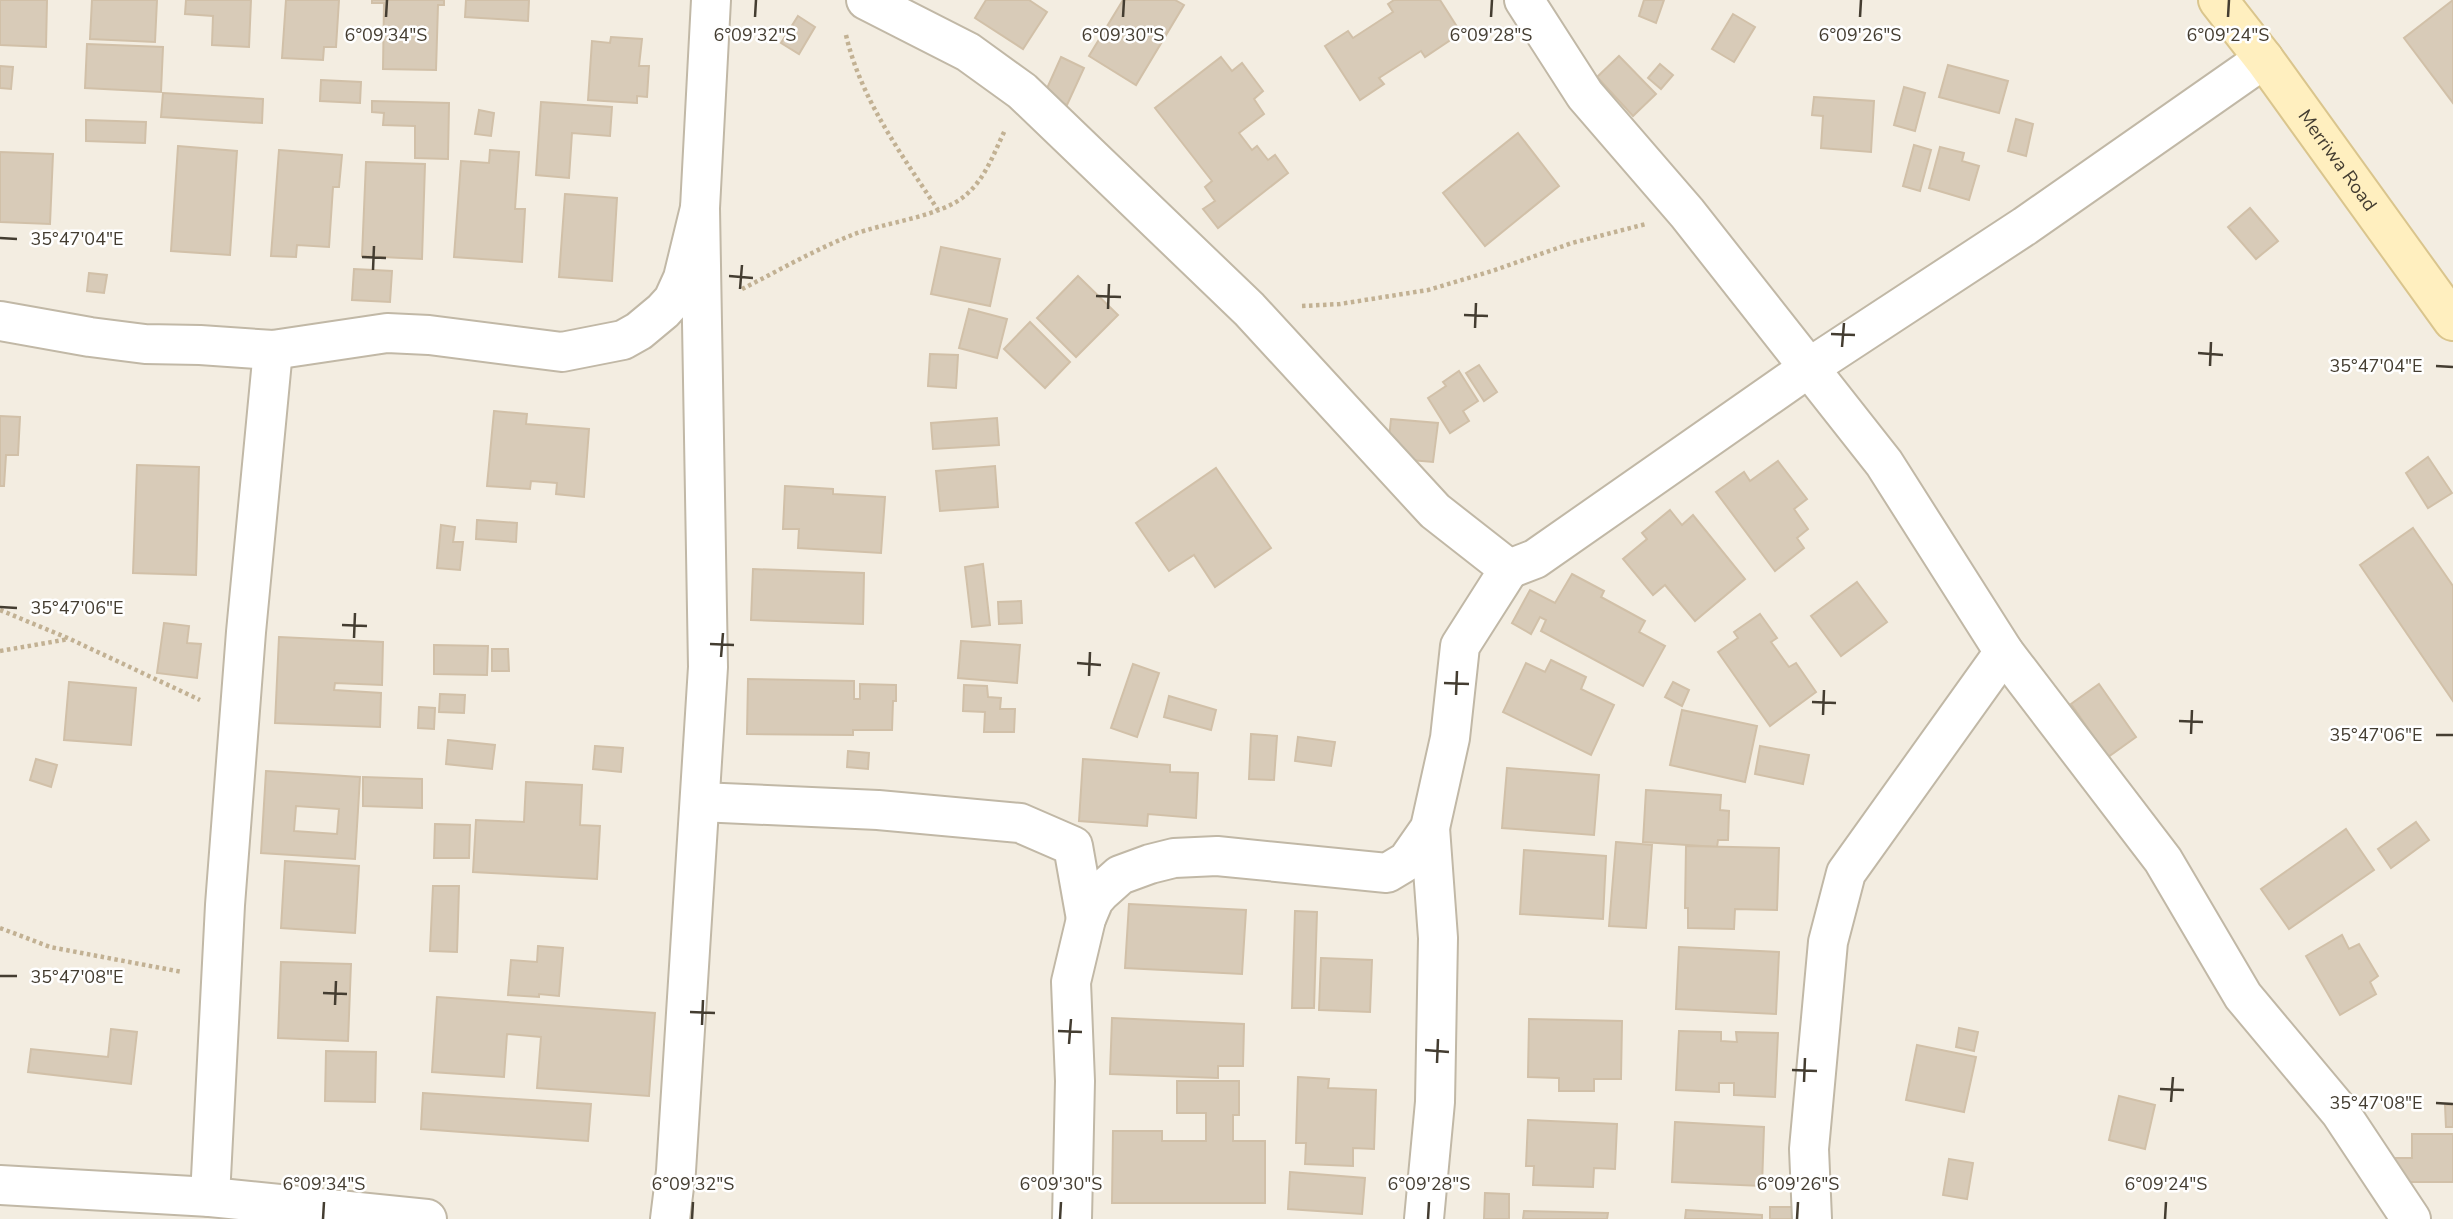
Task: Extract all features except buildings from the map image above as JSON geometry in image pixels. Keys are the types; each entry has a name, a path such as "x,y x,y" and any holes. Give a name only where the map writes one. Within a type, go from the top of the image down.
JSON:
{"street":[{"path":"670,1219 676,1171 708,667 700,208 711,0"},
{"path":"1524,0 1585,95 1687,213 1884,463 2004,652 2163,860 2243,996 2340,1112 2397,1213"},
{"name":"Merriwa Road","path":"2218,0 2264,59 2453,321"},
{"path":"855,13 968,52 1022,91 1249,309 1435,511 1509,569"},
{"path":"1424,1219 1435,1102 1438,938 1430,828 1450,738 1460,646 1509,569 1535,559 1810,367 2025,226 2264,59"},
{"path":"0,321 145,344 273,351 387,333 429,335 562,352 623,340 639,331 673,300 683,278 700,208"},
{"path":"209,1196 225,905 239,719 273,351"},
{"path":"1812,1219 1809,1149 1828,942 1846,873 2004,652"},
{"path":"700,802 878,810 1020,823 1073,846 1086,919"},
{"path":"1072,1219 1075,1081 1071,982 1086,919 1094,900 1120,875 1174,858 1217,856 1387,873 1407,861 1430,828"},
{"path":"0,1185 209,1196 427,1219"}],"path":[{"path":"855,13 866,94 937,210"},
{"path":"737,291 855,234 937,210 966,195 989,167 1022,91"},
{"path":"1249,309 1340,303 1428,290 1572,243 1687,213"},
{"path":"0,610 70,639 239,719"},
{"path":"0,651 70,639"},
{"path":"0,928 50,947 222,978"}]}
